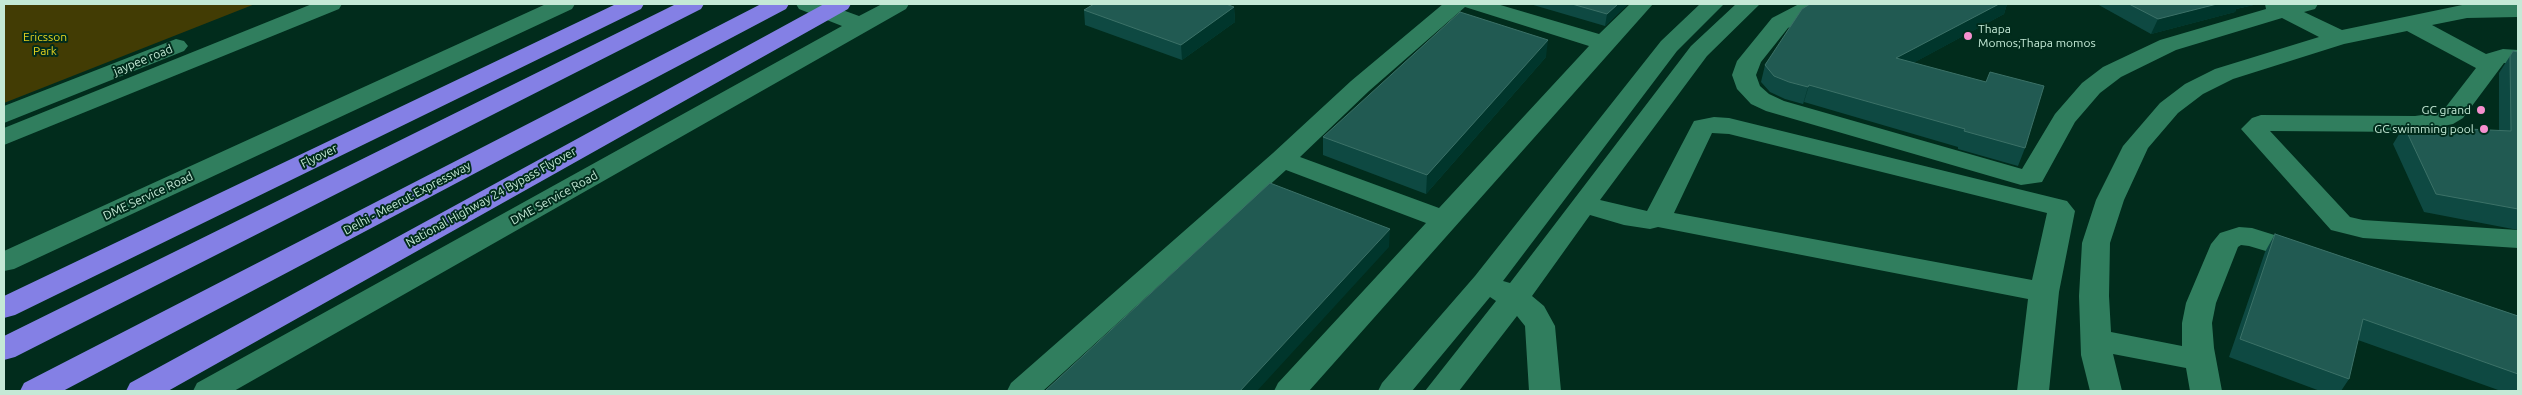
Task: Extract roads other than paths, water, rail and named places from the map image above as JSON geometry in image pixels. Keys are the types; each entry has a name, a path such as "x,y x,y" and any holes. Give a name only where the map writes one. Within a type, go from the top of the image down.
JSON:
{"highway":[{"name":"Flyover","path":"4,308 634,4"},
{"path":"4,350 692,4"},
{"name":"Delhi - Meerut Expressway","path":"36,391 778,4"},
{"name":"National Highway 24 Bypass Flyover","path":"142,391 840,4"}],"street":[{"name":"jaypee road","path":"4,115 283,4"},
{"path":"4,137 331,4"},
{"name":"DME Service Road","path":"4,262 564,4"},
{"path":"808,4 860,25"},
{"name":"DME Service Road","path":"210,391 898,4"},
{"path":"1034,389 1360,86 1456,4"},
{"path":"1474,4 1604,42"},
{"path":"1290,391 1604,42 1642,4"},
{"path":"1394,391 1486,283 1669,46 1713,4"},
{"path":"1441,391 1515,298 1583,204 1699,51 1749,4"},
{"path":"1815,4 1780,23 1749,61 1744,75 1749,89 1760,99 1775,106 2021,177 2032,176 2068,113 2091,88 2112,72 2168,44 2277,6 2307,4"},
{"path":"2277,6 2339,38"},
{"path":"2106,391 2096,355 2094,296 2096,243 2110,200 2136,146 2170,108 2194,89 2224,74 2339,38 2467,11 2518,10"},
{"path":"2410,23 2490,66"},
{"path":"166,50 190,61"},
{"path":"2518,57 2503,56 2496,58 2454,113 2437,121 2415,124 2261,123 2254,129 2341,224 2363,229 2518,240"},
{"path":"1657,218 1703,126 1728,126 2057,207 2061,211 2044,292 2033,391"},
{"path":"1282,159 1444,220"},
{"path":"1583,204 1642,220 1657,218 2044,292"},
{"path":"2206,391 2200,360 2198,323 2201,303 2225,244 2230,239 2239,236 2252,237 2332,262"},
{"path":"1486,283 1515,298 1533,313 1540,326 1545,391"},
{"path":"2096,340 2200,360"}],"place":[{"name":"Thapa Momos;Thapa momos","path":"1968,36"},
{"name":"GC grand","path":"2481,110"},
{"name":"GC swimming pool","path":"2484,129"}],"park label":[{"name":"Ericsson Park","path":"45,44"}]}
